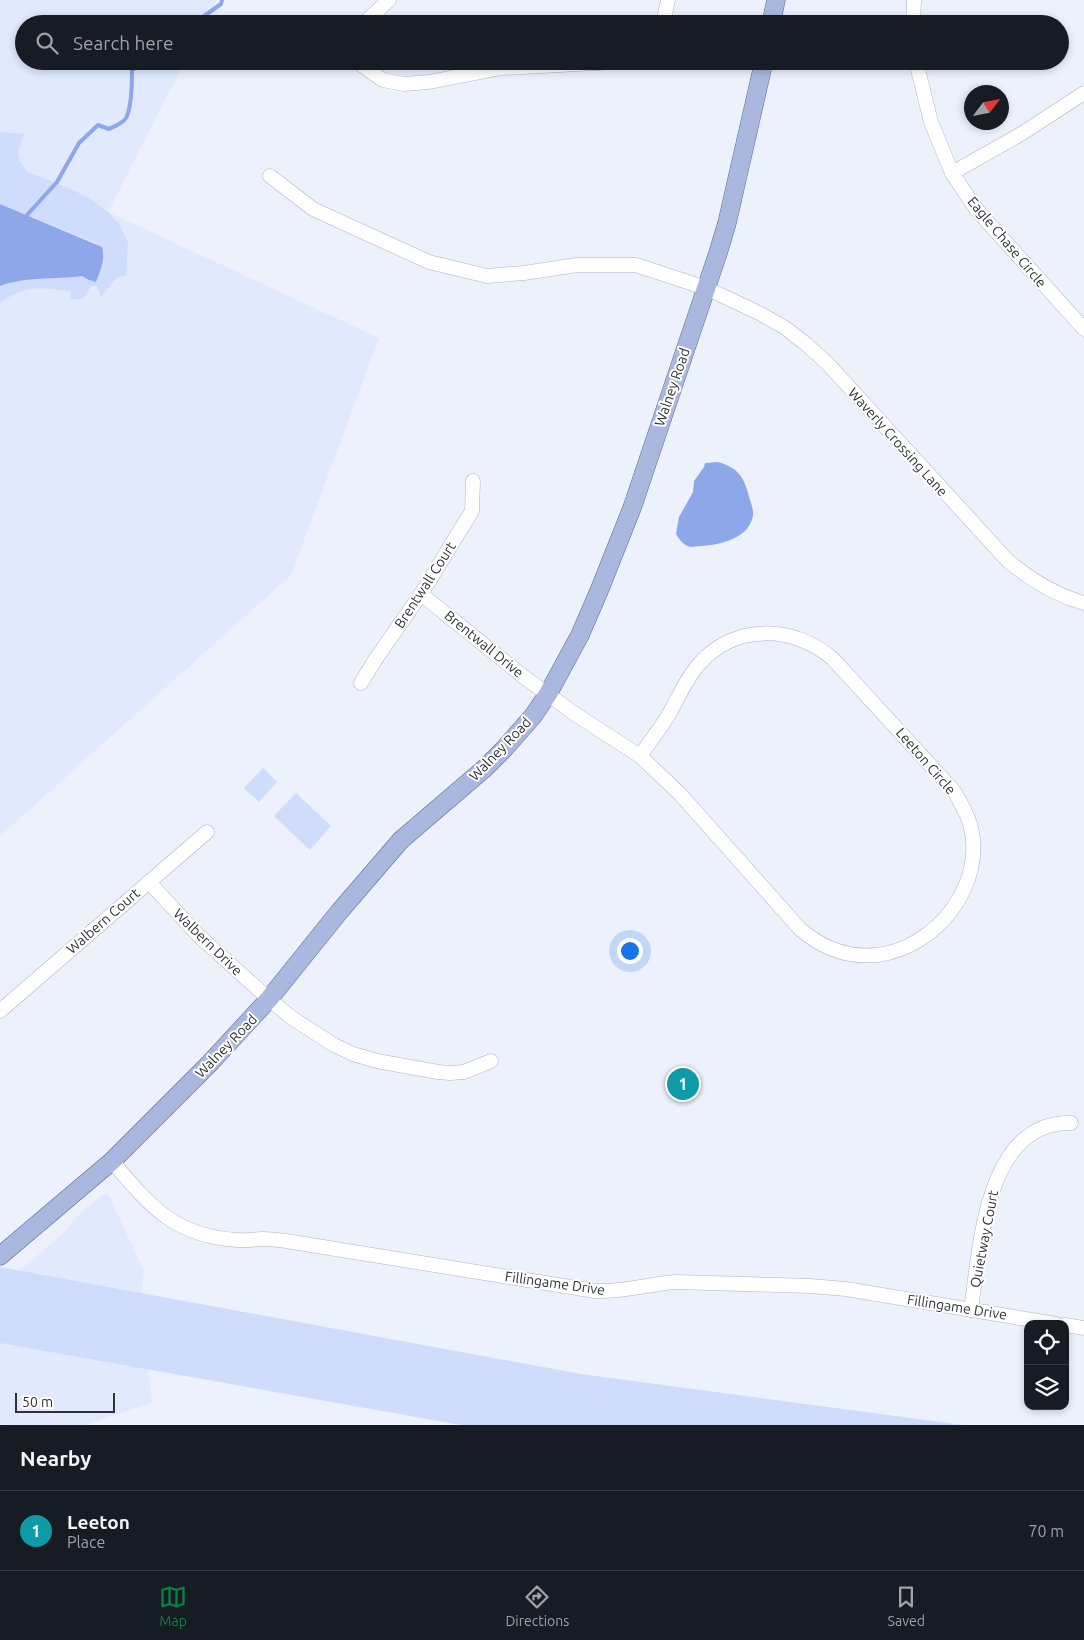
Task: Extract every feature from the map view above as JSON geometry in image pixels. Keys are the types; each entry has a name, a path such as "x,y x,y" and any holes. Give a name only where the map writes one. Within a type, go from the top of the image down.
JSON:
{"main road":[{"path":"773,15 776,0"},
{"name":"Walney Road","path":"0,1256 112,1161 210,1063 269,1000 379,864 402,840 504,749 533,716 548,694 580,635 632,508 718,254 727,223 762,70"}],"street":[{"path":"373,15 389,0"},
{"path":"665,15 668,0"},
{"path":"913,15 914,0"},
{"path":"369,70 383,80 404,84 429,82 491,70"},
{"name":"Eagle Chase Circle","path":"918,70 931,122 952,172 976,209 1084,329"},
{"path":"952,172 1021,134 1084,93"},
{"name":"Waverly Crossing Lane","path":"270,176 314,210 429,262 487,276 524,273 576,265 636,265 706,288 759,312 784,327 806,344 834,371 1008,562 1027,577 1049,590 1071,600 1084,603"},
{"name":"Brentwall Court","path":"361,683 421,594 472,510 473,481"},
{"name":"Brentwall Drive","path":"421,594 548,694"},
{"name":"Leeton Circle","path":"548,694 574,714 640,756 680,794 800,929 815,941 829,948 850,954 878,955 895,951 930,932 944,920 964,891 973,856 973,843 970,824 963,806 952,790 833,659 810,643 797,638 768,633 753,634 725,644 712,652 691,674 667,716 640,756"},
{"name":"Walbern Court","path":"0,1011 207,832"},
{"name":"Walbern Drive","path":"149,882 199,936 269,1000 292,1018 334,1045 353,1054 377,1061 450,1073 464,1072 491,1061"},
{"name":"Quietway Court","path":"971,1310 988,1202 998,1176 1017,1147 1032,1133 1044,1126 1058,1122 1071,1123"},
{"name":"Fillingame Drive","path":"112,1161 145,1200 167,1218 188,1230 218,1238 239,1241 266,1239 286,1241 595,1291 623,1290 676,1282 810,1286 846,1289 1032,1320"},
{"path":"1069,1326 1084,1328"}],"shaded area":[{"path":"0,0 217,0 210,15 15,15 15,70 180,70 108,212 379,338 291,575 0,836"},
{"path":"0,132 24,134 18,152 20,161 28,172 89,198 108,212 120,225 128,243 126,276 117,277 101,297 97,286 91,286 83,299 70,299 71,291 34,288 18,292 0,303 0,286 10,283 31,279 82,276 96,282 104,253 96,243 0,204"},
{"path":"263,768 277,782 259,802 244,788"},
{"path":"296,793 331,826 310,850 274,816"},
{"path":"108,1194 144,1271 140,1304 152,1402 86,1425 5,1425 0,1423 0,1287 63,1234 78,1216 102,1195"},
{"path":"0,1267 581,1374 963,1425 461,1425 0,1343"}],"water":[{"path":"0,204 102,247 103,260 96,282 82,276 31,279 0,286"},
{"path":"718,462 730,466 744,481 753,510 751,523 740,535 733,539 717,544 690,547 683,543 676,534 679,517 693,492 694,481 705,463"}],"waterway":[{"path":"206,15 221,4 222,0"},
{"path":"27,215 57,182 79,143 98,125 109,129 126,118 131,101 132,70"}],"place":[{"name":"Leeton","path":"683,1084"}]}
